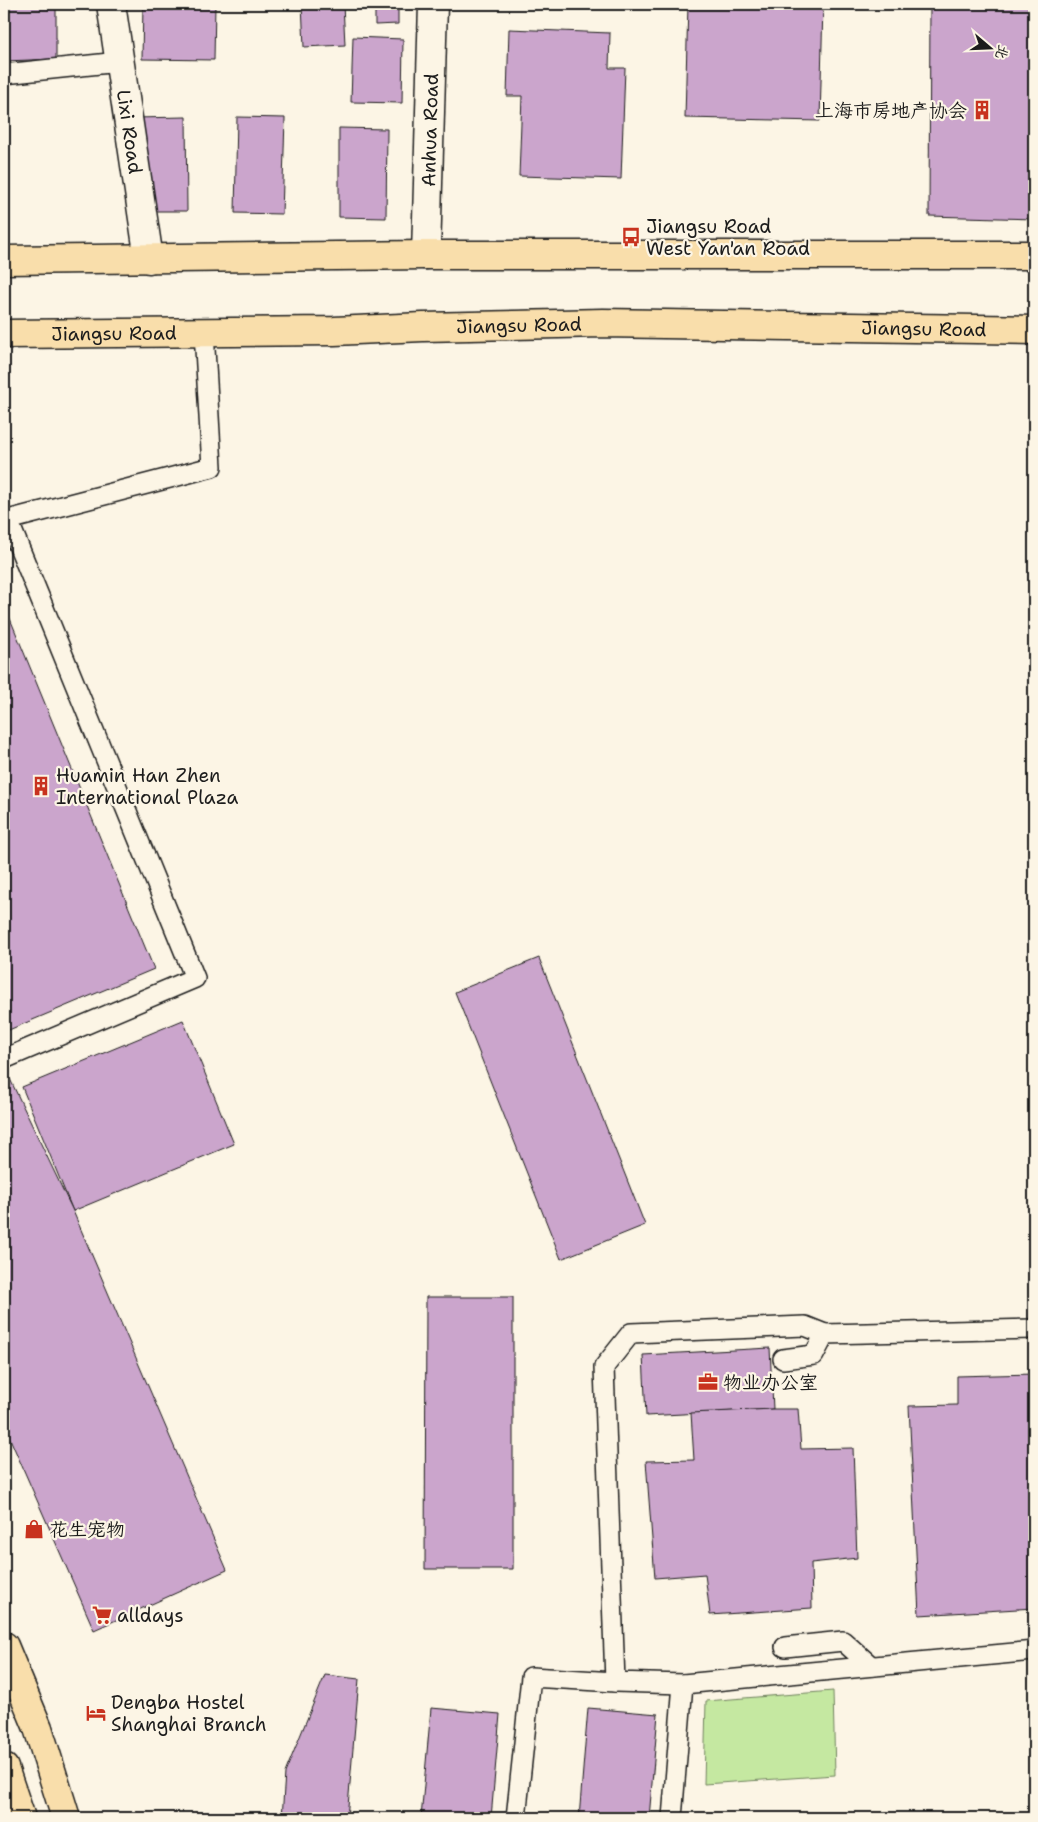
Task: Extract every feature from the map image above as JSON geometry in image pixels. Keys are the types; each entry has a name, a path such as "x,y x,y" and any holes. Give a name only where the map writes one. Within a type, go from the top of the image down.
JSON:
{"main road":[{"path":"4,260 426,255 1034,255"},
{"name":"Jiangsu Road","path":"4,334 334,331 603,323 1034,330"},
{"path":"4,1646 38,1728 66,1818"},
{"path":"4,1768 20,1818"}],"street":[{"name":"Lixi Road","path":"111,4 150,259"},
{"name":"Anhua Road","path":"426,255 433,4"}],"lane":[{"path":"4,74 119,62"},
{"path":"4,1059 195,978 6,520 212,467 204,332"},
{"path":"615,1682 604,1367 630,1333 805,1326 824,1334 1034,1329"},
{"path":"783,1359 814,1355 824,1334"},
{"path":"785,1647 843,1641 871,1666"},
{"path":"516,1818 531,1677 683,1684 1034,1651"},
{"path":"672,1818 683,1684"}],"green space":[{"path":"833,1691 835,1775 704,1784 706,1701"}],"building":[{"path":"4,4 56,4 56,59 4,61"},
{"path":"143,4 215,4 214,60 142,59"},
{"path":"302,4 343,4 345,45 304,47"},
{"path":"375,4 398,4 398,24 375,25"},
{"path":"688,4 823,4 820,121 685,118"},
{"name":"上海市房地产协会","path":"930,4 1034,4 1034,219 929,216"},
{"path":"509,29 610,33 609,68 625,68 621,179 519,176 522,96 507,96"},
{"path":"353,37 403,39 402,103 351,102"},
{"path":"186,117 187,211 135,211 134,118"},
{"path":"237,117 285,118 282,214 235,213"},
{"path":"339,128 387,129 386,218 339,217"},
{"name":"Huamin Han Zhen International Plaza","path":"4,604 154,969 4,1032"},
{"path":"539,958 645,1225 561,1259 455,992"},
{"path":"183,1020 234,1144 73,1211 22,1087"},
{"path":"10,1079 73,1211 227,1570 94,1630 4,1425 4,1082"},
{"path":"426,1297 513,1297 513,1569 425,1569"},
{"name":"物业办公室","path":"770,1348 773,1409 646,1416 643,1355"},
{"path":"1034,1374 1034,1608 919,1615 909,1406 957,1405 957,1376"},
{"path":"798,1409 801,1449 853,1448 857,1558 811,1563 812,1608 710,1615 705,1574 655,1578 646,1461 694,1460 691,1413"},
{"path":"325,1675 359,1679 347,1818 282,1818 285,1773"},
{"path":"431,1708 500,1714 491,1818 421,1818"},
{"path":"588,1708 658,1714 649,1818 579,1818"}],"place":[{"name":"上海市房地产协会","path":"982,110"},
{"name":"Jiangsu Road West Yan'an Road","path":"631,237"},
{"name":"Huamin Han Zhen International Plaza","path":"41,786"},
{"name":"物业办公室","path":"708,1382"},
{"name":"花生宠物","path":"34,1529"},
{"name":"alldays","path":"102,1615"},
{"name":"Dengba Hostel Shanghai Branch","path":"96,1713"}]}
